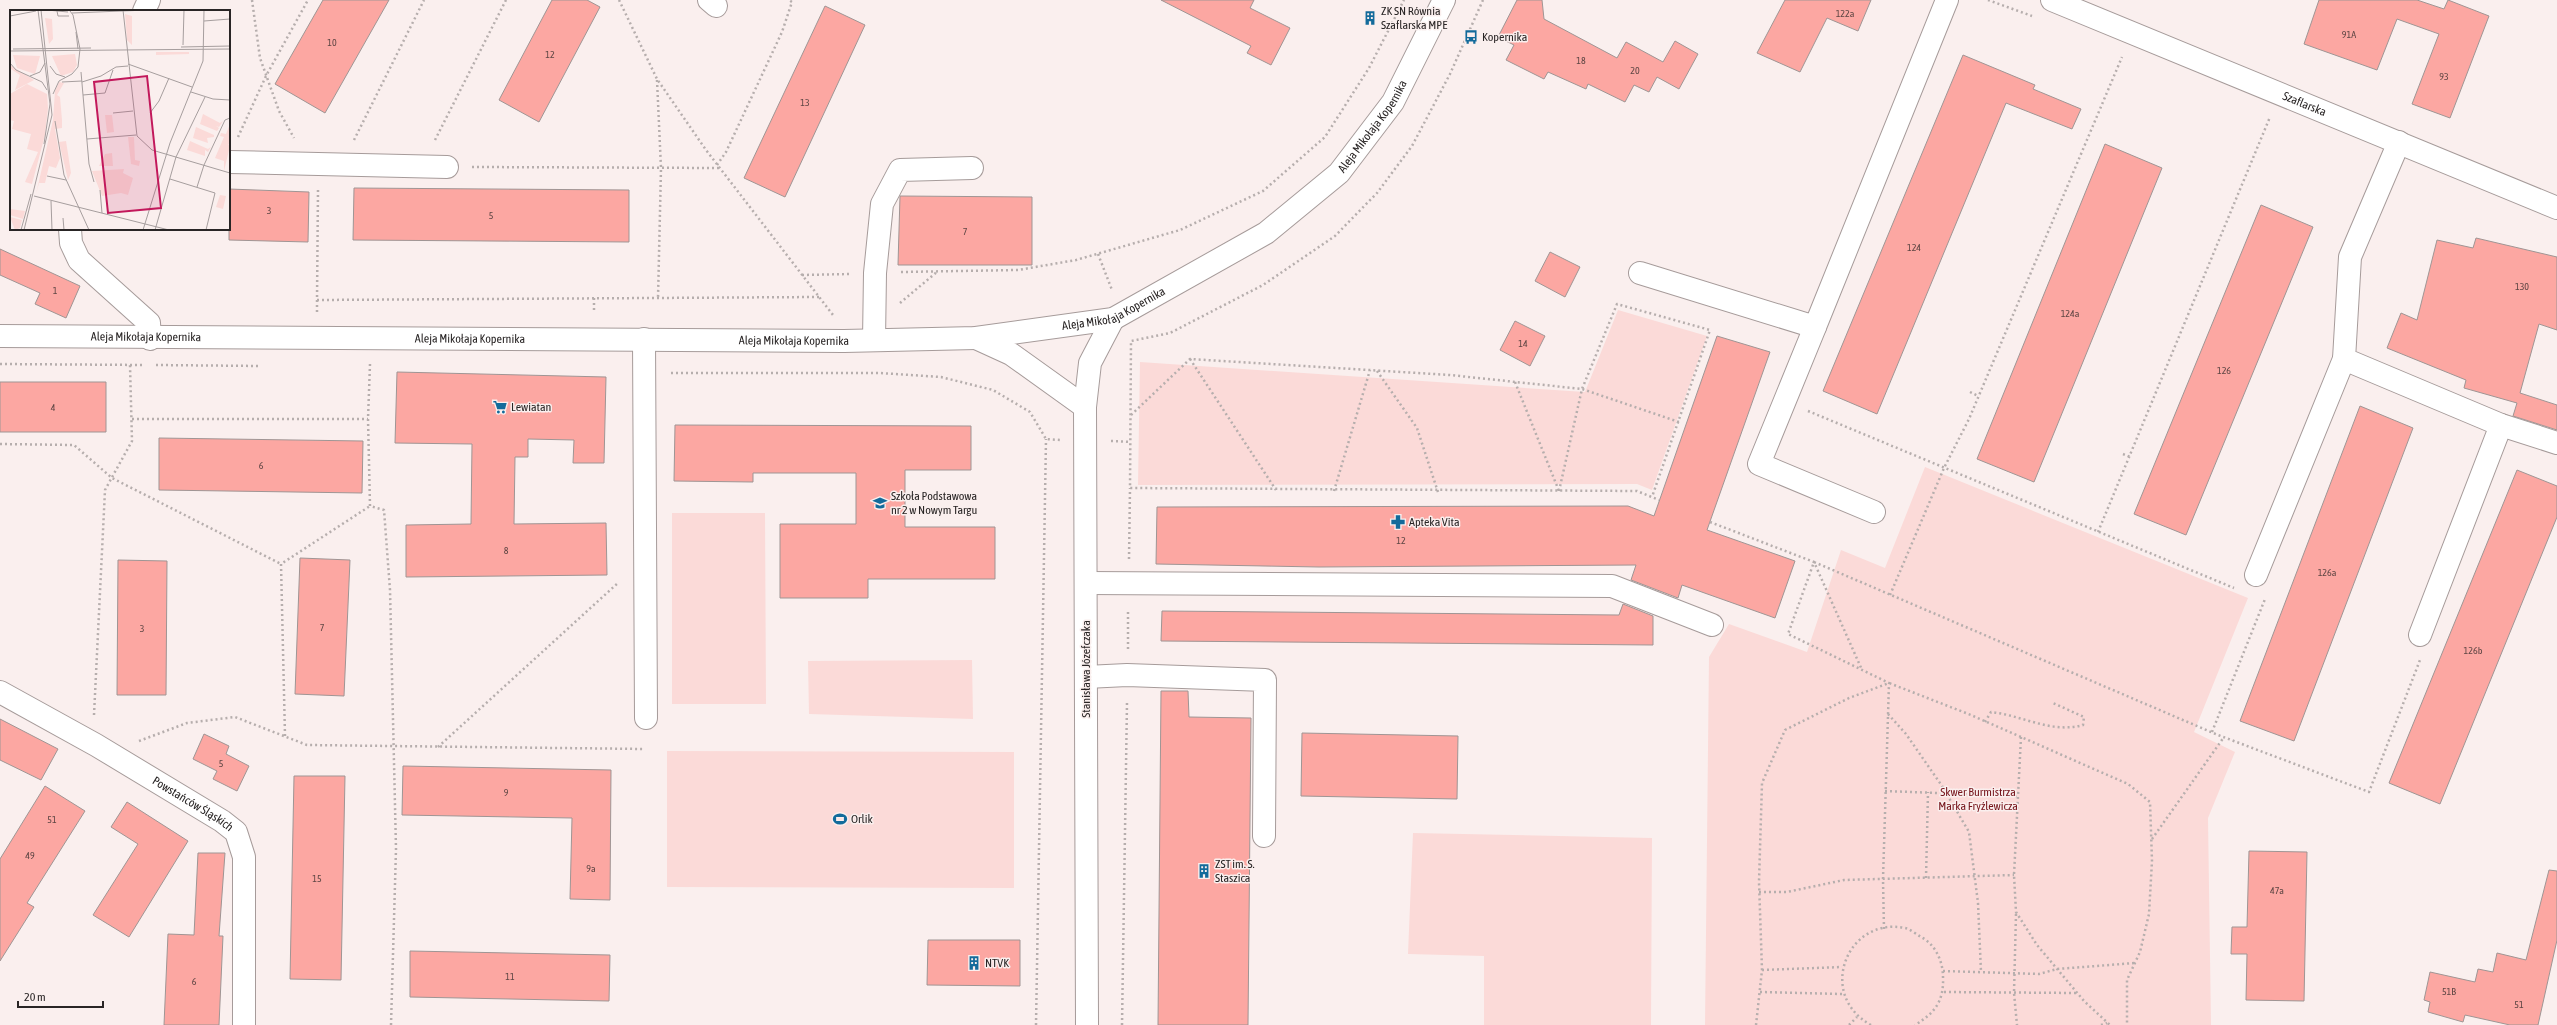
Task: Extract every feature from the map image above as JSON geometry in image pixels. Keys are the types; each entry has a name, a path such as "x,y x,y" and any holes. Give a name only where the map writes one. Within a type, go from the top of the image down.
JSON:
{"street":[{"path":"144,10 149,0"},
{"name":"Aleja Mikołaja Kopernika","path":"0,336 150,339 644,339 844,341 976,338 1113,319 1266,234 1339,172 1393,102 1444,0"},
{"path":"1874,512 1759,464 1947,0"},
{"name":"Szaflarska","path":"2052,0 2557,208"},
{"path":"2256,575 2344,359 2350,257 2399,142"},
{"path":"230,162 447,167"},
{"path":"874,340 875,273 882,204 900,170 972,168"},
{"path":"70,230 71,243 79,260 149,323 150,339"},
{"path":"1640,273 1814,327"},
{"name":"Stanisława Józefczaka","path":"1087,1025 1085,407 1090,363 1113,319"},
{"path":"976,338 1012,354 1085,407"},
{"path":"644,339 646,718"},
{"path":"2344,359 2500,425 2557,442"},
{"path":"2422,644 2500,425"},
{"path":"1086,583 1612,586 1712,625"},
{"path":"1086,677 1127,675 1265,680 1264,836"},
{"name":"Powstańców Śląskich","path":"0,692 96,745 222,821 236,832 244,857 244,1025"}],"path":[{"path":"252,0 260,58 279,111 308,164 318,177 317,300 819,297"},
{"path":"236,141 266,76 308,0"},
{"path":"336,165 360,130 424,0"},
{"path":"421,167 506,0"},
{"path":"619,0 657,79 717,165 835,318 845,320 842,373"},
{"path":"717,165 726,152 782,32 792,2 789,0"},
{"path":"802,275 1018,270 1076,260 1180,230 1263,191 1325,137 1369,68 1404,0"},
{"path":"1122,1025 1131,442 1131,341 1170,333 1263,285 1335,236 1377,193 1412,146 1450,74 1483,0"},
{"path":"1988,0 2040,19"},
{"path":"1890,595 1944,468 1978,396 2124,52"},
{"path":"657,79 661,168 658,298"},
{"path":"2098,532 2245,181 2271,115 2267,113"},
{"path":"447,167 720,168"},
{"path":"1559,492 1582,389 1617,304 1710,330 1652,497"},
{"path":"1131,415 1190,359 1376,370 1582,389 1679,422"},
{"path":"1190,359 1276,490"},
{"path":"0,364 264,366"},
{"path":"363,364 378,364"},
{"path":"370,364 368,420 370,506"},
{"path":"94,721 105,490 132,441 130,365"},
{"path":"1334,491 1370,370"},
{"path":"1376,370 1417,428 1438,492"},
{"path":"644,373 842,373 941,377 992,390 1030,412 1046,439 1036,1025"},
{"path":"1515,382 1559,492"},
{"path":"1970,392 1978,396"},
{"path":"1802,408 2235,589"},
{"path":"132,419 368,420"},
{"path":"1046,439 1131,442"},
{"path":"0,444 74,445 112,478 281,564"},
{"path":"2123,454 2130,457"},
{"path":"1130,488 1438,492 1637,491 1659,500"},
{"path":"281,564 370,506 384,510 390,590 396,849 391,1025"},
{"path":"1710,522 1814,562 2224,737 2369,792 2422,644"},
{"path":"438,747 644,559"},
{"path":"1814,562 1862,670"},
{"path":"1814,562 1788,634 1889,683 2021,737 2128,784 2150,802 2151,840 2149,914 2135,963 2127,980 2127,1025"},
{"path":"281,564 284,736"},
{"path":"2257,598 2264,601"},
{"path":"1884,929 1883,879 1889,683"},
{"path":"1756,1025 1762,970 1759,892 1762,783 1785,730 1849,698 1889,683"},
{"path":"1985,722 1991,712 2010,714 2047,726 2072,728 2082,725 2084,717 2054,703"},
{"path":"1888,714 1906,734 1947,793 1970,832 1973,876 1978,903 1981,972"},
{"path":"134,742 187,723 235,717 307,745 645,750"},
{"path":"2017,1025 2014,993 2016,912 2014,875 2021,737"},
{"path":"2151,840 2224,737"},
{"path":"1885,791 2017,796"},
{"path":"1926,878 1928,792"},
{"path":"1759,892 1787,892 1844,880 2014,875"},
{"path":"2016,912 2037,945 2078,993 2109,1024"},
{"path":"1871,1025 1857,1017 1842,994 1842,967 1855,943 1878,929 1905,928 1929,941 1943,964 1944,992 1931,1016 1915,1025"},
{"path":"1943,971 2039,974 2057,969 2135,963"},
{"path":"1762,970 1842,967"},
{"path":"1760,992 1842,994"},
{"path":"1944,992 2078,993"},
{"path":"1849,1025 1857,1017"},
{"path":"2101,1025 2109,1024"}],"green space":[{"path":"1618,310 1707,336 1652,490 1637,484 1138,485 1140,362 1585,392"},
{"name":"Skwer Burmistrza Marka Fryźlewicza","path":"1925,467 2248,598 2194,732 2235,752 2208,818 2211,1025 1705,1025 1709,657 1729,624 1807,652 1841,550 1885,568"},
{"path":"672,513 765,513 766,704 672,704"},
{"path":"972,660 973,719 809,714 808,661"},
{"name":"Orlik","path":"667,751 1014,752 1014,888 667,887"},
{"path":"1413,833 1652,838 1651,1025 1484,1025 1484,956 1408,954"}],"building":[{"path":"323,0 389,0 325,113 275,84"},
{"path":"552,0 587,0 600,7 539,122 499,100"},
{"path":"1161,0 1254,0 1250,8 1290,28 1271,65 1247,53 1251,46"},
{"path":"1517,0 1542,0 1544,19 1617,58 1626,42 1663,62 1675,41 1698,54 1679,89 1657,77 1649,92 1634,85 1625,102 1588,84 1586,89 1548,72 1544,79 1506,60 1514,45 1498,37"},
{"path":"1785,0 1871,0 1858,31 1827,18 1800,72 1757,53"},
{"path":"2319,0 2417,0 2444,9 2448,0 2489,16 2450,118 2412,104 2439,34 2397,19 2377,70 2304,44"},
{"path":"825,6 865,25 785,197 744,178"},
{"path":"1963,55 2035,85 2033,89 2081,109 2072,129 2006,103 1877,414 1823,391"},
{"path":"2105,144 2162,168 2034,482 1977,459"},
{"path":"354,188 629,190 629,242 353,240"},
{"path":"230,189 309,192 308,242 229,240"},
{"path":"900,196 1032,197 1032,265 898,265"},
{"path":"2261,205 2313,227 2186,535 2134,514"},
{"path":"2476,238 2557,257 2557,330 2539,324 2520,393 2557,405 2557,430 2513,416 2517,403 2464,388 2466,380 2387,348 2401,313 2417,320 2437,240 2473,248"},
{"path":"0,249 80,286 66,318 35,304 40,293 0,275"},
{"path":"1550,252 1580,267 1565,297 1535,281"},
{"path":"1515,321 1545,336 1530,366 1500,350"},
{"path":"1717,336 1770,352 1707,530 1795,561 1775,618 1682,585 1678,598 1631,580 1636,565 1319,567 1156,564 1157,507 1628,506 1654,516"},
{"path":"397,372 606,377 604,463 573,463 574,440 528,439 528,457 515,457 514,524 606,523 607,575 406,577 406,525 471,524 472,444 395,443"},
{"path":"0,382 106,382 106,432 0,432"},
{"path":"2360,406 2413,428 2294,741 2240,721"},
{"name":"Szkoła Podstawowa nr 2 w Nowym Targu","path":"675,425 971,426 971,470 905,470 905,527 995,527 995,579 868,579 868,598 780,598 780,524 856,524 856,473 753,473 753,482 674,481"},
{"path":"159,438 363,441 362,493 159,490"},
{"path":"2517,470 2557,486 2557,517 2440,804 2389,783"},
{"path":"300,558 350,560 344,696 295,694"},
{"path":"118,560 167,561 166,695 117,695"},
{"path":"1623,604 1653,616 1653,645 1161,641 1162,611 1619,615"},
{"name":"ZST im. S. Staszica","path":"1161,691 1188,691 1189,717 1251,718 1248,1025 1158,1025"},
{"path":"0,719 58,749 41,780 0,760"},
{"path":"1302,733 1458,736 1457,799 1301,796"},
{"path":"204,734 229,746 226,754 249,766 237,791 213,779 217,771 193,759"},
{"path":"403,766 611,770 610,900 570,899 572,818 402,815"},
{"path":"294,776 345,776 341,980 290,979"},
{"path":"45,786 85,811 27,903 34,907 0,961 0,859"},
{"path":"127,802 188,841 129,937 93,915 138,844 111,827"},
{"path":"2249,851 2307,852 2304,1001 2246,1000 2247,954 2231,954 2232,927 2247,927"},
{"path":"198,853 225,853 219,936 223,936 219,1025 164,1025 168,934 194,935"},
{"path":"2549,870 2557,871 2557,940 2538,1025 2510,1025 2465,1015 2463,1022 2428,1012 2430,1002 2424,1000 2430,972 2475,982 2478,969 2493,972 2497,953 2526,960"},
{"name":"NTVK","path":"928,940 1020,940 1020,986 927,985"},
{"path":"410,951 610,955 609,1001 410,997"}],"place":[{"name":"ZK SN Równia Szaflarska MPE","path":"1370,18"},
{"name":"Kopernika","path":"1471,37"},
{"name":"Lewiatan","path":"500,407"},
{"name":"Szkoła Podstawowa nr 2 w Nowym Targu","path":"880,503"},
{"name":"Apteka Vita","path":"1398,522"},
{"name":"Orlik","path":"840,819"},
{"name":"ZST im. S. Staszica","path":"1204,871"},
{"name":"NTVK","path":"974,963"}]}
